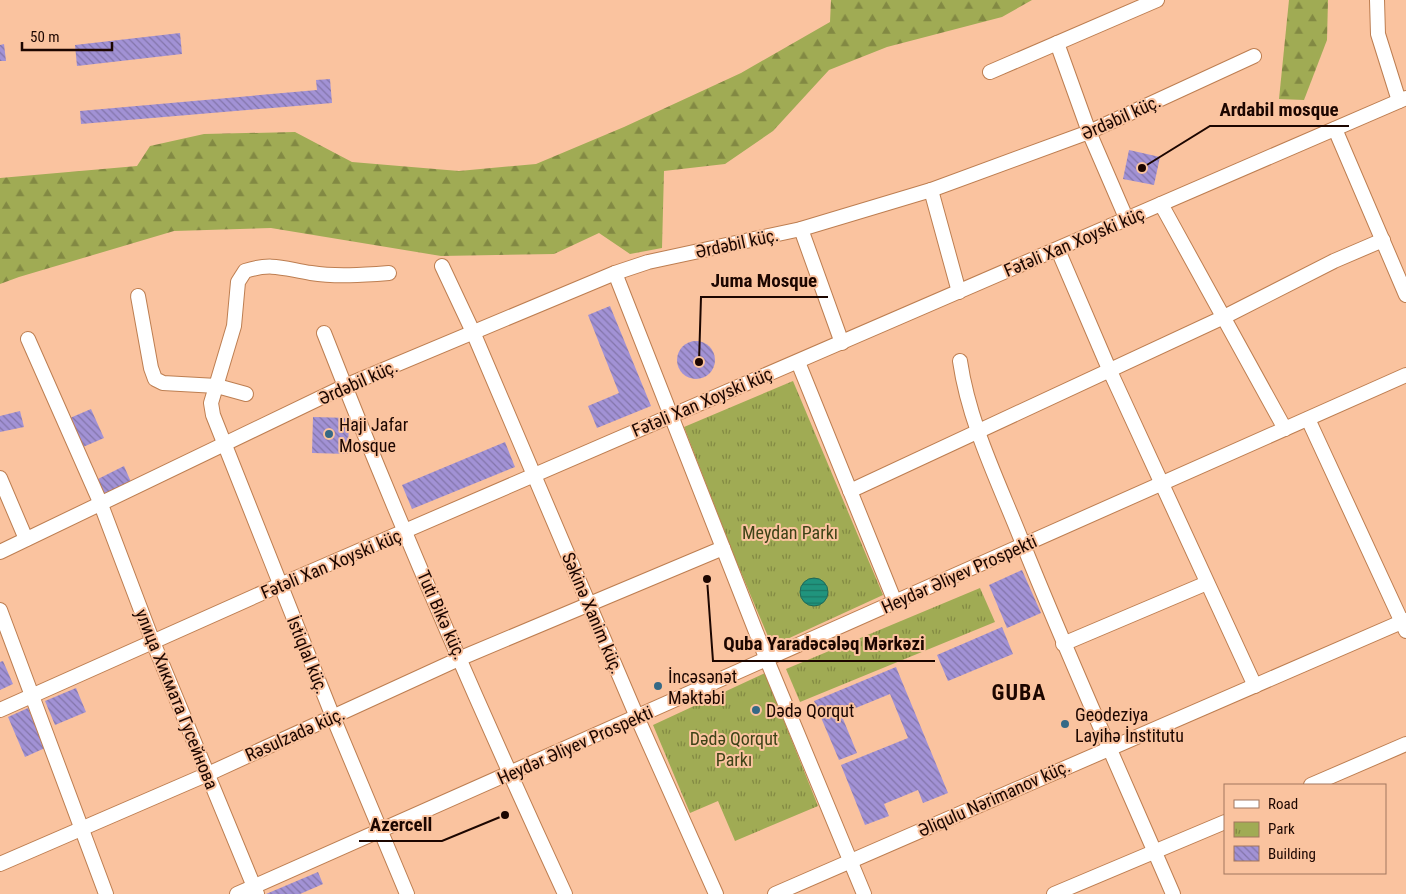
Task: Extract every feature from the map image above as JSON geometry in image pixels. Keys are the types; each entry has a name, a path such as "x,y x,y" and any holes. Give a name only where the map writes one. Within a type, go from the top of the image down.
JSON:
{"street":[{"path":"990,72 1157,0"},
{"path":"1377,0 1375,16 1378,34 1403,99"},
{"path":"1057,43 1089,132 1127,220"},
{"name":"Ərdəbil küç.","path":"0,552 100,502 345,386 615,273 648,262 801,229 931,190 1089,132 1254,56"},
{"name":"Fətəli Xan Xoyski küç","path":"0,710 280,585 1058,250 1403,99"},
{"path":"1335,129 1406,295"},
{"path":"931,190 958,292"},
{"path":"1161,204 1285,429"},
{"path":"801,229 842,343"},
{"path":"850,491 1224,317 1334,261 1383,240"},
{"path":"1058,250 1109,369 1255,686"},
{"path":"225,442 213,415 211,403 234,326 238,282 245,271 275,265 311,273 366,275 389,273"},
{"name":"Səkinə Xanim küç.","path":"442,266 473,332 637,717 716,894"},
{"path":"615,273 767,660 864,894"},
{"path":"138,296 150,368 155,379 163,383 217,386 246,394"},
{"name":"Tuti Bikə küç.","path":"324,333 405,532 510,774 565,894"},
{"name":"улица Хикмата Гусейнова","path":"28,339 100,502 153,642 255,890"},
{"path":"960,361 964,388 978,432 1063,644 1173,894"},
{"path":"798,362 895,602"},
{"name":"Heydər Əliyev Prospekti","path":"237,894 255,890 379,831 1406,375"},
{"path":"1308,419 1405,624"},
{"name":"İstiqlal küç.","path":"225,442 332,717 407,894"},
{"path":"0,478 26,539"},
{"name":"Rəsulzadə küç.","path":"0,864 208,774 461,658 723,548"},
{"path":"1063,644 1207,583"},
{"path":"0,610 106,894"},
{"name":"Əliqulu Nərimanov küç.","path":"775,894 1108,748 1405,624"},
{"path":"1313,784 1406,744"},
{"path":"1054,894 1224,822"}],"green space":[{"path":"831,0 1032,0 1002,17 887,47 829,70 773,131 725,164 664,171 662,248 630,254 599,233 554,254 441,256 271,228 174,231 0,284 0,178 137,166 150,146 204,134 295,132 352,162 459,171 536,164 624,127 741,73 830,22"},
{"path":"1289,0 1328,0 1327,40 1304,100 1279,99"},
{"name":"Meydan Parkı","path":"793,381 883,595 772,646 734,556 684,427"},
{"path":"980,588 995,622 800,702 786,669"},
{"name":"Dədə Qorqut Parkı","path":"765,673 818,806 735,841 718,801 690,813 653,725"}],"water":[{"path":"814,578 824,582 828,592 824,602 814,606 804,602 800,592 804,582"}],"building":[{"path":"180,33 182,54 77,66 75,45"},
{"path":"4,44 6,61 0,61 0,45"},
{"path":"330,79 332,103 81,124 80,111 317,90 316,80"},
{"path":"1129,150 1160,157 1154,185 1123,179"},
{"path":"610,306 651,406 597,428 588,406 619,393 588,315"},
{"path":"696,341 709,347 715,360 709,373 696,379 683,373 677,360 683,347"},
{"path":"91,409 104,438 83,447 70,418"},
{"path":"20,411 24,427 0,432 0,416"},
{"path":"313,417 349,418 348,454 312,453"},
{"path":"505,442 515,467 412,509 402,485"},
{"path":"124,466 131,482 103,495 96,480"},
{"path":"1022,570 1041,613 1007,628 989,585"},
{"path":"1002,627 1013,654 948,681 937,655"},
{"path":"3,661 13,684 0,690 0,662"},
{"path":"896,667 948,793 923,803 918,790 884,804 889,816 865,825 841,765 908,738 890,694 841,714 857,753 839,760 814,701"},
{"path":"76,688 86,712 55,725 45,701"},
{"path":"28,708 45,748 25,757 8,717"},
{"path":"318,872 323,884 300,894 266,894"}],"place":[{"name":"Ardabil mosque","path":"1142,168"},
{"name":"Juma Mosque","path":"699,362"},
{"name":"Haji Jafar Mosque","path":"329,434"},
{"name":"Quba Yaradəcələq Mərkəzi","path":"707,579"},
{"name":"İncəsənət Məktəbi","path":"658,686"},
{"name":"Dədə Qorqut","path":"756,710"},
{"name":"Geodeziya Layihə İnstitutu","path":"1065,724"},
{"name":"Azercell","path":"505,815"}],"district":[{"name":"GUBA","path":"1019,692"}]}
